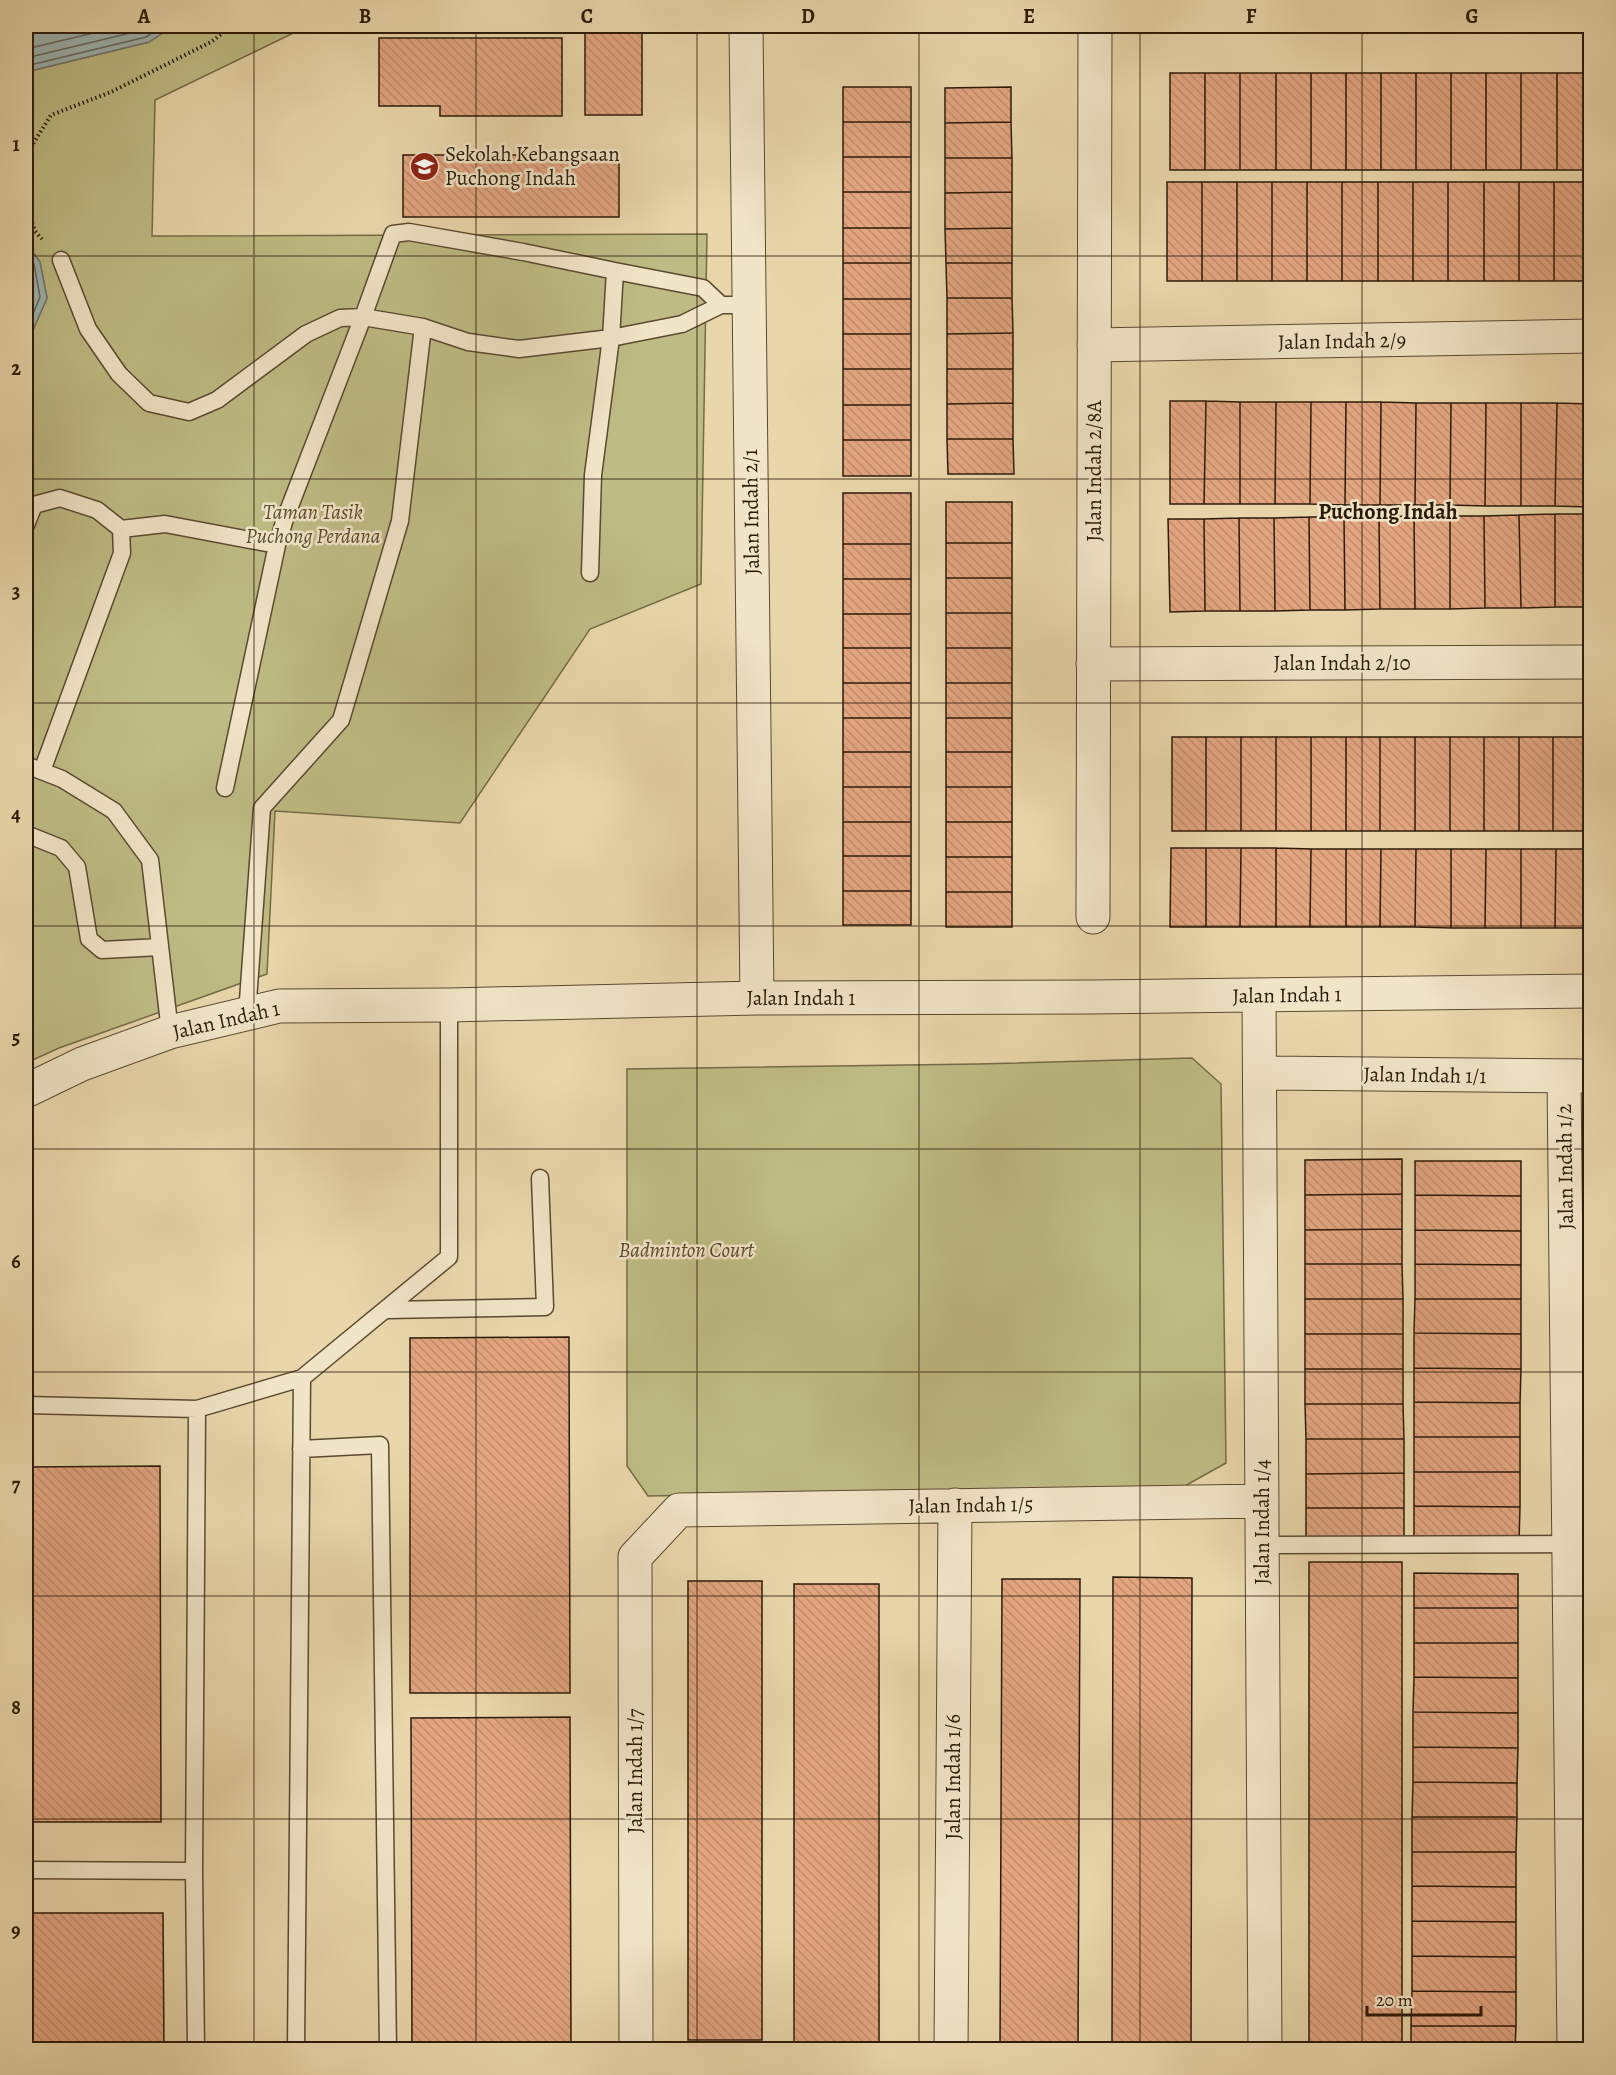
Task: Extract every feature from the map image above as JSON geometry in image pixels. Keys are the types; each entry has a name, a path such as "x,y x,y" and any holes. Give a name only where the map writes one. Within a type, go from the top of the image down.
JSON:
{"street":[{"name":"Jalan Indah 2/1","path":"746,26 735,305 757,998"},
{"name":"Jalan Indah 2/8A","path":"1093,917 1095,26"},
{"name":"Jalan Indah 2/9","path":"1094,345 1590,336"},
{"name":"Jalan Indah 2/10","path":"1093,664 1590,662"},
{"name":"Jalan Indah 1","path":"26,1091 82,1064 170,1032 279,1006 449,1005 757,998 1590,991"},
{"name":"Jalan Indah 1/4","path":"1259,995 1265,2049"},
{"name":"Jalan Indah 1/1","path":"1260,1073 1577,1076"},
{"name":"Jalan Indah 1/2","path":"1574,2049 1580,1544 1577,1076"},
{"name":"Jalan Indah 1/5","path":"680,1510 1262,1501"},
{"name":"Jalan Indah 1/6","path":"951,2049 955,1505"},
{"name":"Jalan Indah 1/7","path":"636,2049 635,1557 680,1510"}],"lane":[{"path":"225,788 285,519 393,234 409,232 703,288 735,305"},
{"path":"61,260 88,329 119,374 149,404 189,412 217,400 306,334 340,318 363,317 423,327 468,342 519,349 611,338 682,324 735,305"},
{"path":"590,573 592,475 611,338 615,271"},
{"path":"247,1014 262,808 341,720 400,521 423,327"},
{"path":"26,525 34,506 60,498 97,510 121,529 165,524 278,545"},
{"path":"42,771 122,553 121,529"},
{"path":"26,765 62,779 114,811 150,860 170,1032"},
{"path":"26,834 61,848 77,867 89,939 102,950 160,947"},
{"path":"26,1405 197,1409 302,1378 449,1257 449,1005"},
{"path":"387,1310 545,1307 540,1178"},
{"path":"296,2049 302,1378"},
{"path":"196,2049 194,1871 197,1409"},
{"path":"301,1449 380,1445 388,2049"},
{"path":"1262,1545 1580,1544"},
{"path":"26,1869 194,1871"}],"path":[{"path":"26,155 51,115 111,92 211,42 232,26"},
{"path":"26,206 35,231 61,260"}],"green space":[{"name":"Taman Tasik Puchong Perdana","path":"169,26 308,26 155,100 152,236 707,234 701,584 590,629 460,823 275,811 267,974 59,1048 26,1063 26,346 47,298 40,262 26,242 26,72 149,42"},
{"name":"Badminton Court","path":"1192,1058 1221,1084 1226,1463 1183,1487 648,1496 627,1466 627,1069 978,1064"}],"water":[{"path":"26,26 174,26 149,42 26,72"},
{"path":"26,242 40,262 47,298 26,346"}],"building":[{"path":"585,26 642,26 642,115 585,115"},
{"path":"379,38 562,38 562,116 440,116 440,106 379,106"},
{"path":"1170,73 1205,73 1205,170 1170,170"},
{"path":"1205,73 1240,73 1240,170 1205,170"},
{"path":"1240,73 1276,73 1276,170 1240,170"},
{"path":"1276,73 1311,73 1311,170 1276,170"},
{"path":"1311,73 1346,73 1346,170 1311,170"},
{"path":"1346,73 1381,73 1381,170 1346,170"},
{"path":"1381,73 1416,73 1416,170 1381,170"},
{"path":"1416,73 1451,73 1451,170 1416,170"},
{"path":"1451,73 1486,73 1486,170 1451,170"},
{"path":"1486,73 1521,73 1521,170 1486,170"},
{"path":"1521,73 1557,73 1557,170 1521,170"},
{"path":"1557,73 1590,73 1590,170 1557,170"},
{"path":"843,87 911,87 911,122 843,122"},
{"path":"1011,87 1011,122 945,123 945,88"},
{"path":"843,122 911,122 911,157 843,157"},
{"path":"1011,122 1012,158 945,158 945,123"},
{"path":"403,155 619,155 619,217 403,217"},
{"path":"843,157 911,157 911,192 843,192"},
{"path":"945,158 1012,158 1012,192 945,193"},
{"path":"1167,182 1202,182 1202,281 1167,281"},
{"path":"1202,182 1237,182 1237,281 1202,281"},
{"path":"1237,182 1272,182 1272,281 1237,281"},
{"path":"1272,182 1307,182 1307,281 1272,281"},
{"path":"1307,182 1342,182 1342,281 1307,281"},
{"path":"1342,182 1378,182 1378,281 1342,281"},
{"path":"1378,182 1413,182 1413,281 1378,281"},
{"path":"1413,182 1448,182 1448,281 1413,281"},
{"path":"1448,182 1484,182 1484,281 1448,281"},
{"path":"1484,182 1519,182 1519,281 1484,281"},
{"path":"1519,182 1554,182 1554,281 1519,281"},
{"path":"1554,182 1589,182 1589,281 1554,281"},
{"path":"843,192 911,192 911,228 843,228"},
{"path":"1012,192 1012,228 945,229 945,193"},
{"path":"843,228 911,228 911,263 843,263"},
{"path":"1012,228 1012,263 946,263 945,229"},
{"path":"843,263 911,263 911,299 843,299"},
{"path":"946,263 1012,263 1012,298 947,298"},
{"path":"947,298 1012,298 1013,333 947,334"},
{"path":"843,299 911,299 911,334 843,334"},
{"path":"1013,333 1013,369 947,369 947,334"},
{"path":"843,334 911,334 911,369 843,369"},
{"path":"843,369 911,369 911,405 843,405"},
{"path":"947,369 1013,369 1013,403 947,404"},
{"path":"1170,401 1206,401 1204,504 1170,504"},
{"path":"1206,401 1240,402 1240,504 1204,504"},
{"path":"1240,402 1276,402 1275,504 1240,504"},
{"path":"1276,402 1311,402 1310,504 1275,504"},
{"path":"1311,402 1346,402 1345,505 1310,504"},
{"path":"1346,402 1381,402 1380,505 1345,505"},
{"path":"1381,402 1416,403 1415,505 1380,505"},
{"path":"1013,403 1013,439 947,439 947,404"},
{"path":"1416,403 1451,403 1450,505 1415,505"},
{"path":"1451,403 1486,403 1485,506 1450,505"},
{"path":"1486,403 1521,403 1521,506 1485,506"},
{"path":"1521,403 1557,403 1555,506 1521,506"},
{"path":"1557,403 1590,404 1590,507 1555,506"},
{"path":"843,405 911,405 911,440 843,440"},
{"path":"947,439 1013,439 1014,474 948,474"},
{"path":"843,440 911,440 911,476 843,476"},
{"path":"843,493 911,493 911,544 843,544"},
{"path":"946,502 1012,502 1012,543 946,543"},
{"path":"1555,514 1589,514 1590,607 1555,607"},
{"path":"1555,514 1555,607 1521,608 1519,515"},
{"path":"1519,515 1521,608 1485,608 1484,516"},
{"path":"1414,516 1450,516 1450,609 1415,609"},
{"path":"1414,516 1415,609 1380,609 1379,517"},
{"path":"1450,516 1484,516 1485,608 1450,609"},
{"path":"1309,517 1344,517 1345,610 1310,610"},
{"path":"1309,517 1310,610 1275,611 1274,518"},
{"path":"1344,517 1379,517 1380,609 1345,610"},
{"path":"1239,518 1274,518 1275,611 1240,611"},
{"path":"1239,518 1240,611 1205,611 1204,519"},
{"path":"1168,519 1204,519 1205,611 1170,612"},
{"path":"946,543 1012,543 1012,578 946,578"},
{"path":"843,544 911,544 911,579 843,579"},
{"path":"946,578 1012,578 1012,613 946,613"},
{"path":"843,579 911,579 911,614 843,614"},
{"path":"946,613 1012,613 1012,648 946,648"},
{"path":"843,614 911,614 911,648 843,648"},
{"path":"843,648 911,648 911,683 843,683"},
{"path":"946,648 1012,648 1012,683 946,683"},
{"path":"843,683 911,683 911,718 843,718"},
{"path":"946,683 1012,683 1012,718 946,718"},
{"path":"843,718 911,718 911,752 843,752"},
{"path":"946,718 1012,718 1012,752 946,752"},
{"path":"1172,737 1206,737 1206,831 1172,831"},
{"path":"1206,737 1241,737 1241,831 1206,831"},
{"path":"1241,737 1276,737 1276,831 1241,831"},
{"path":"1276,737 1311,737 1311,831 1276,831"},
{"path":"1311,737 1346,737 1346,831 1311,831"},
{"path":"1346,737 1380,737 1380,831 1346,831"},
{"path":"1380,737 1415,737 1415,831 1380,831"},
{"path":"1415,737 1450,737 1450,831 1415,831"},
{"path":"1450,737 1484,737 1484,831 1450,831"},
{"path":"1484,737 1519,737 1519,831 1484,831"},
{"path":"1519,737 1553,737 1553,831 1519,831"},
{"path":"1553,737 1588,737 1588,831 1553,831"},
{"path":"843,752 911,752 911,787 843,787"},
{"path":"946,752 1012,752 1012,787 946,787"},
{"path":"843,787 911,787 911,822 843,822"},
{"path":"946,787 1012,787 1012,822 946,822"},
{"path":"843,822 911,822 911,856 843,856"},
{"path":"946,822 1012,822 1012,857 946,857"},
{"path":"1171,848 1206,848 1206,927 1170,927"},
{"path":"1206,848 1241,848 1240,927 1206,927"},
{"path":"1241,848 1276,848 1276,927 1240,927"},
{"path":"1276,848 1311,849 1310,927 1276,927"},
{"path":"1311,849 1346,849 1346,927 1310,927"},
{"path":"1346,849 1381,849 1380,927 1346,927"},
{"path":"1381,849 1416,849 1415,927 1380,927"},
{"path":"1416,849 1451,849 1451,928 1415,927"},
{"path":"1451,849 1486,849 1485,928 1451,928"},
{"path":"1486,849 1521,849 1521,928 1485,928"},
{"path":"1521,849 1556,849 1555,928 1521,928"},
{"path":"1556,849 1590,849 1590,928 1555,928"},
{"path":"843,856 911,856 911,891 843,891"},
{"path":"946,857 1012,857 1012,892 946,892"},
{"path":"843,891 911,891 911,925 843,925"},
{"path":"946,892 1012,892 1012,927 946,927"},
{"path":"1402,1159 1402,1194 1305,1195 1305,1160"},
{"path":"1415,1161 1521,1161 1521,1196 1415,1195"},
{"path":"1402,1194 1402,1229 1305,1230 1305,1195"},
{"path":"1415,1195 1521,1196 1521,1231 1415,1230"},
{"path":"1402,1229 1402,1264 1305,1264 1305,1230"},
{"path":"1415,1230 1521,1231 1521,1265 1415,1264"},
{"path":"1305,1264 1402,1264 1403,1299 1305,1299"},
{"path":"1415,1264 1521,1265 1521,1299 1415,1299"},
{"path":"1305,1299 1403,1299 1403,1334 1305,1334"},
{"path":"1415,1299 1521,1299 1521,1334 1414,1333"},
{"path":"1414,1333 1521,1334 1521,1369 1414,1368"},
{"path":"1305,1334 1403,1334 1403,1369 1305,1369"},
{"path":"569,1337 570,1693 410,1693 410,1338"},
{"path":"1414,1368 1521,1369 1520,1403 1414,1402"},
{"path":"1305,1369 1403,1369 1403,1404 1305,1404"},
{"path":"1414,1402 1520,1403 1520,1437 1414,1437"},
{"path":"1305,1404 1403,1404 1404,1439 1306,1439"},
{"path":"1414,1437 1520,1437 1520,1472 1414,1472"},
{"path":"1306,1439 1404,1439 1404,1473 1306,1474"},
{"path":"160,1466 161,1822 26,1822 26,1467"},
{"path":"1414,1472 1520,1472 1520,1507 1414,1506"},
{"path":"1404,1473 1404,1508 1306,1508 1306,1474"},
{"path":"1414,1506 1520,1507 1519,1541 1414,1541"},
{"path":"1306,1508 1404,1508 1404,1543 1306,1544"},
{"path":"1309,1562 1402,1562 1402,2050 1309,2050"},
{"path":"1414,1573 1518,1574 1518,1608 1414,1608"},
{"path":"1113,1577 1192,1578 1191,2050 1112,2050"},
{"path":"1002,1579 1080,1579 1078,2050 1000,2050"},
{"path":"688,1581 762,1581 762,2040 688,2040"},
{"path":"794,1584 879,1584 879,2050 794,2050"},
{"path":"1414,1608 1518,1608 1518,1643 1414,1643"},
{"path":"1414,1643 1518,1643 1518,1678 1414,1677"},
{"path":"1414,1677 1518,1678 1518,1713 1413,1712"},
{"path":"1413,1712 1518,1713 1518,1748 1413,1747"},
{"path":"570,1717 571,2050 412,2050 411,1718"},
{"path":"1413,1747 1518,1748 1517,1783 1413,1782"},
{"path":"1413,1782 1517,1783 1517,1817 1412,1817"},
{"path":"1412,1817 1517,1817 1516,1852 1412,1852"},
{"path":"1412,1852 1516,1852 1516,1887 1412,1886"},
{"path":"1412,1886 1516,1887 1516,1922 1412,1921"},
{"path":"26,1913 163,1913 164,2050 26,2050"},
{"path":"1412,1921 1516,1922 1516,1957 1412,1956"},
{"path":"1412,1956 1516,1957 1516,1992 1412,1991"},
{"path":"1412,1991 1516,1992 1516,2026 1411,2026"},
{"path":"1411,2026 1516,2026 1515,2050 1411,2050"}],"place":[{"name":"Sekolah Kebangsaan Puchong Indah","path":"424,166"}],"district":[{"name":"Puchong Indah","path":"1388,512"}]}
